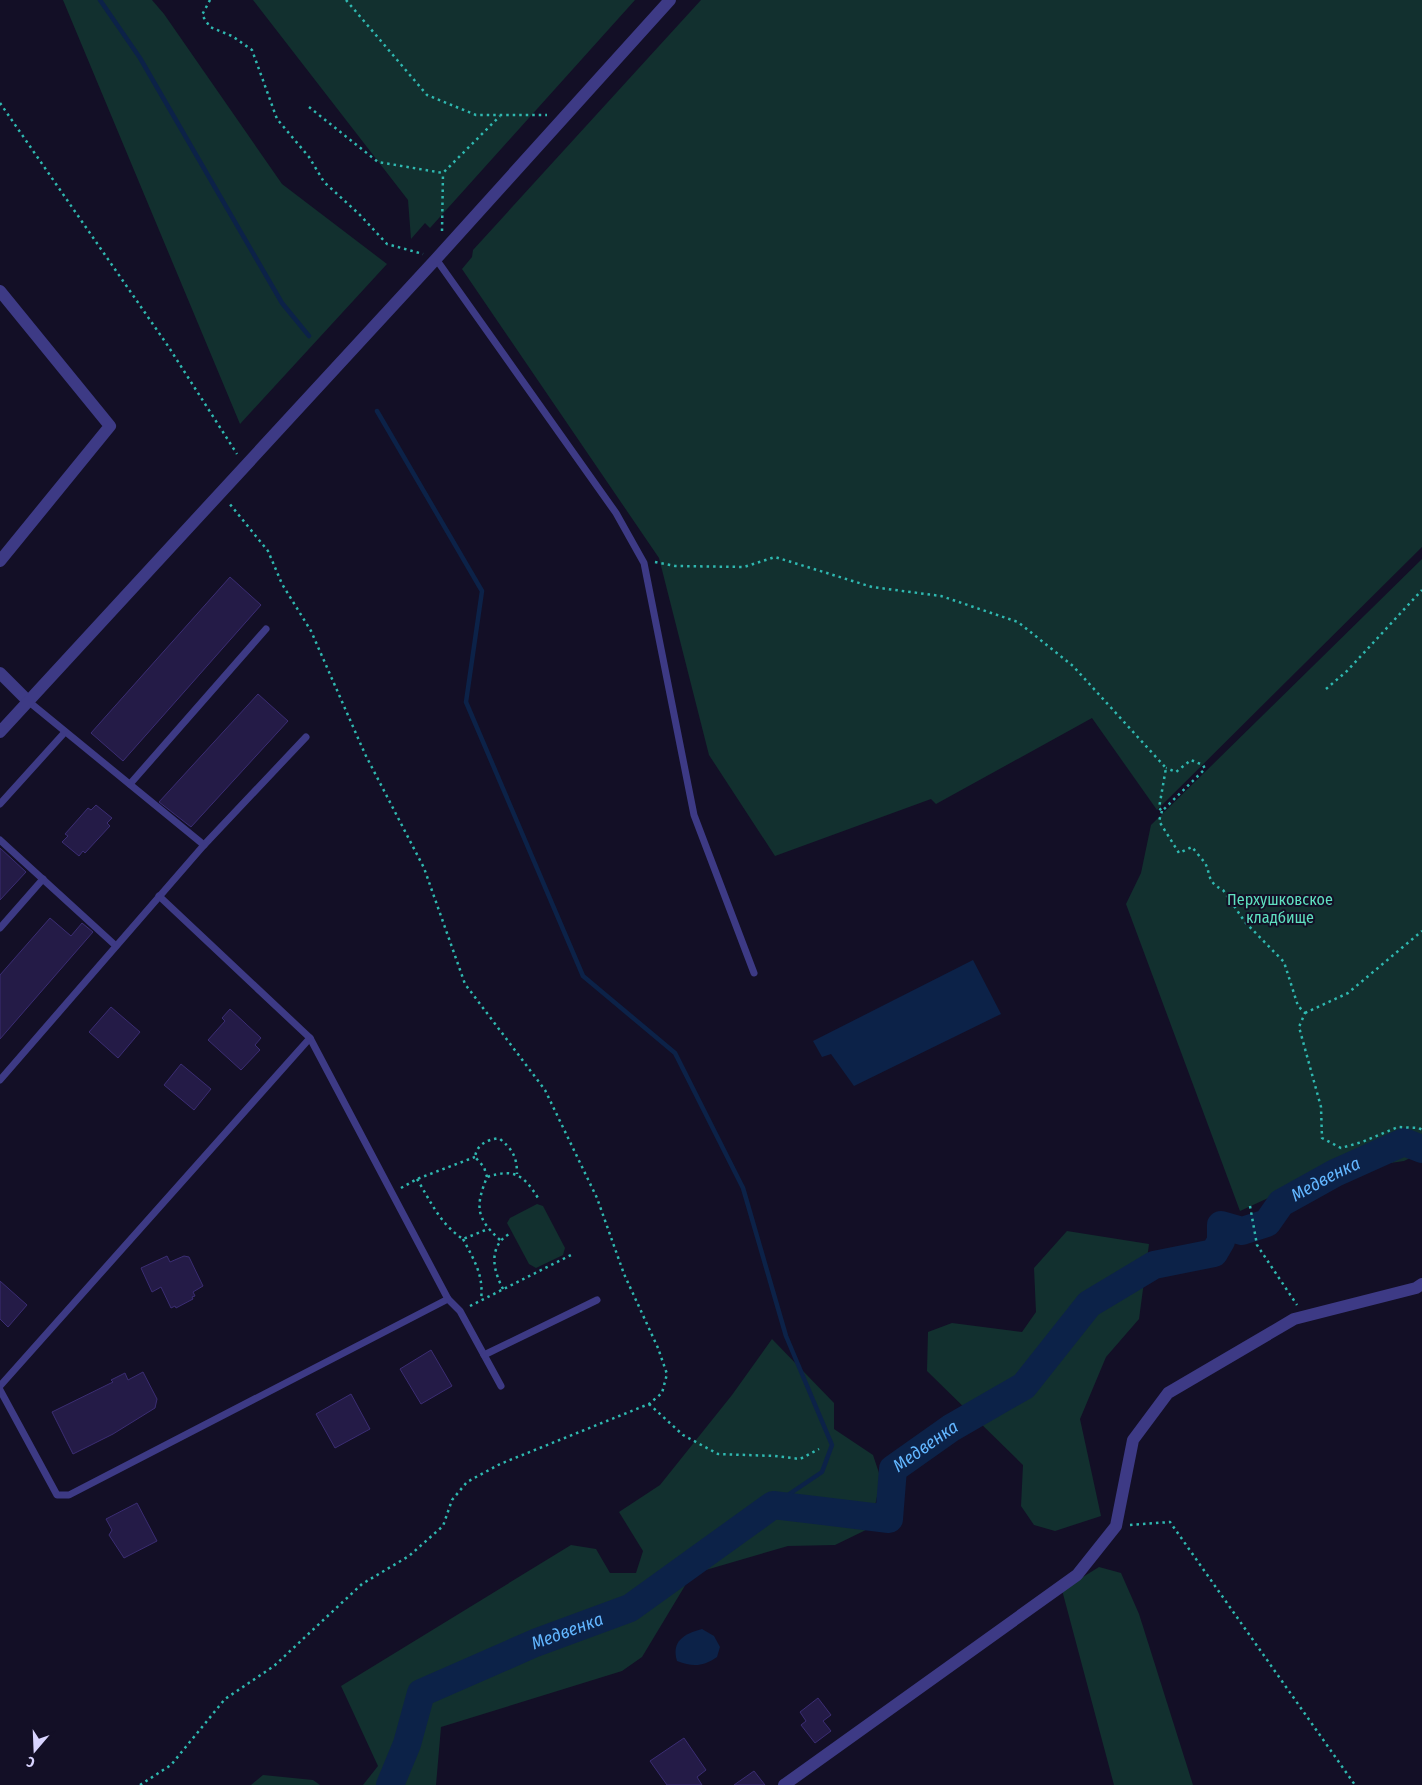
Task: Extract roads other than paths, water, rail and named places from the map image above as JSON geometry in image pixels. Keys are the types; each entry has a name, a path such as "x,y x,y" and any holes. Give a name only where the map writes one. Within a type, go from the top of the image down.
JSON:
{"street":[{"path":"0,732 439,255 670,0"},
{"path":"0,290 110,426 0,561"},
{"path":"0,673 28,701"},
{"path":"789,1784 1077,1575 1116,1526 1133,1440 1168,1393 1294,1319 1416,1288 1422,1284"}],"lane":[{"path":"439,255 616,513 644,563 694,815 754,973"},
{"path":"130,784 266,630"},
{"path":"28,701 204,845"},
{"path":"0,804 66,732"},
{"path":"0,1080 204,845 306,737"},
{"path":"0,840 116,946"},
{"path":"0,928 43,879"},
{"path":"159,896 310,1038 448,1299 460,1311 502,1386"},
{"path":"0,1386 310,1038"},
{"path":"0,1390 57,1495 69,1495 448,1299"},
{"path":"484,1355 597,1300"}],"water":[{"path":"973,960 1001,1014 854,1086 831,1054 822,1057 813,1041"},
{"path":"702,1629 714,1636 720,1647 717,1657 707,1663 697,1665 677,1661 676,1648 681,1639 690,1633"}],"waterway":[{"path":"100,0 140,58 282,303 309,336"},
{"path":"377,411 482,591 466,702 583,976 675,1053 743,1188 786,1336 832,1445 822,1472 773,1505"},
{"name":"Медвенка","path":"390,1785 407,1744 421,1693 535,1643 630,1608 773,1505 889,1519 893,1469 951,1428 1024,1386 1089,1304 1154,1265 1214,1253 1221,1241 1221,1225 1242,1231 1267,1223 1281,1203 1335,1173 1404,1142 1422,1149"}],"park label":[{"name":"Перхушковское кладбище","path":"1280,908"}]}
